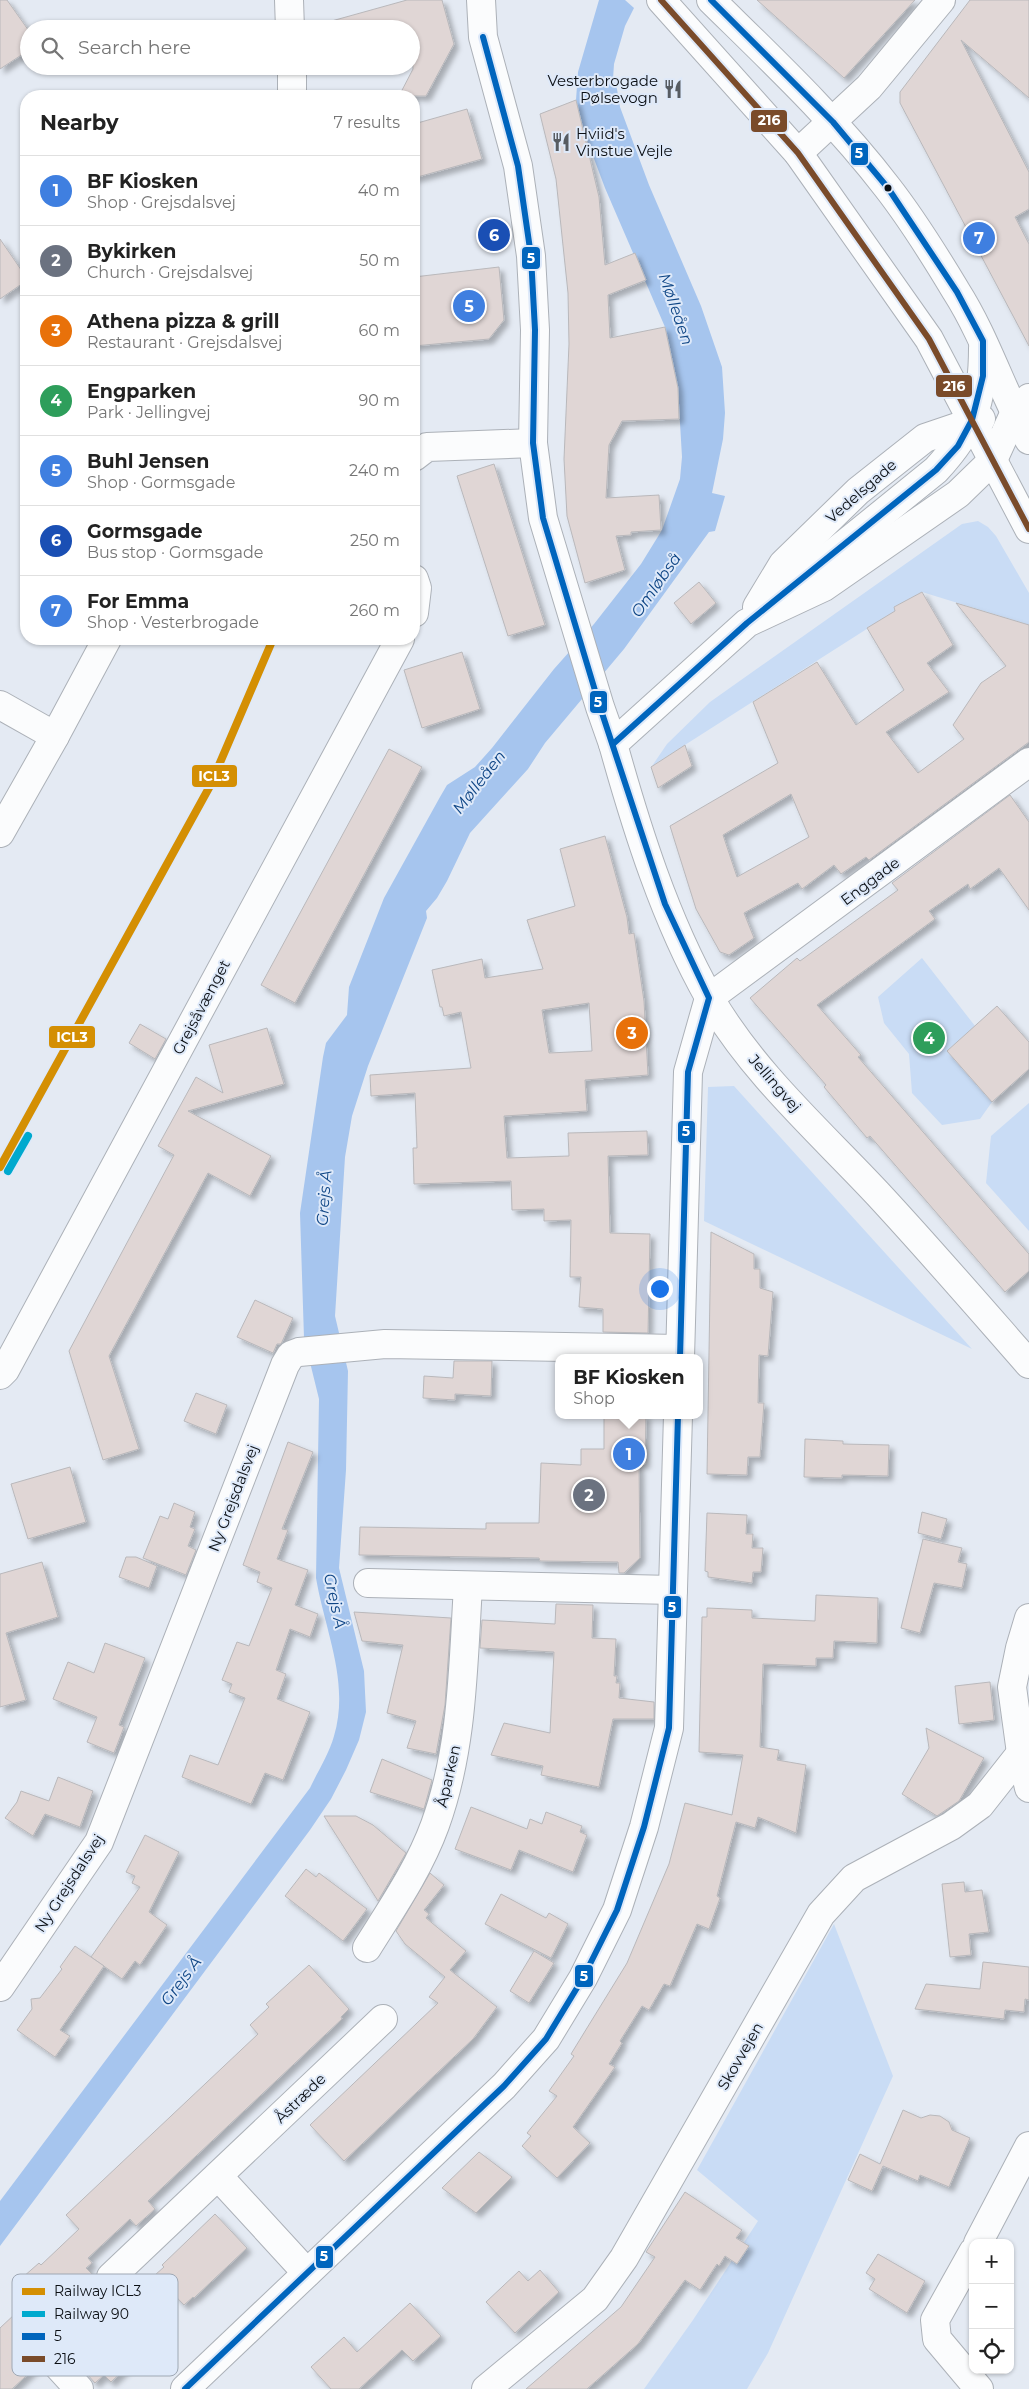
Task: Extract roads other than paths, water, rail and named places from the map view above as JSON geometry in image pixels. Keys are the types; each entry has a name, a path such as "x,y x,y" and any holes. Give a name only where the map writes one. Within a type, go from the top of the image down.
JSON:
{"street":[{"path":"289,0 290,20"},
{"name":"Jellingvej","path":"481,0 483,37 508,123 518,166 531,256 535,330 533,443 543,518 600,707 665,904 709,998 768,1078 878,1194 1029,1364"},
{"path":"661,0 798,153 929,339 1029,529"},
{"path":"711,0 833,122 888,188 957,292 983,341 1022,406 1029,440"},
{"path":"798,153 869,87 941,0"},
{"path":"292,75 292,90"},
{"path":"613,744 747,623 936,470 958,446 972,420 983,376 983,341"},
{"path":"972,420 1022,406"},
{"path":"747,623 824,586 958,494 993,460 1022,406"},
{"path":"420,452 427,447 533,443"},
{"path":"0,833 104,645"},
{"name":"Grejsåvænget","path":"0,1375 5,1370 397,645"},
{"path":"0,706 55,736"},
{"name":"Enggade","path":"709,998 1029,762"},
{"path":"680,1354 688,1072 709,998"},
{"name":"Ny Grejsdalsvej","path":"0,1987 99,1842 285,1365 291,1356 299,1352 345,1347 427,1344 680,1354"},
{"path":"185,2389 504,2086 546,2038 584,1978 617,1910 644,1827 669,1728 678,1419"},
{"path":"368,1583 673,1590"},
{"name":"Åparken","path":"367,1948 415,1869 435,1826 452,1772 460,1714 468,1586"},
{"path":"1029,1618 1020,1648 1012,1688 1021,1752 1029,1788"},
{"name":"Skovvejen","path":"486,2389 595,2299 600,2292 624,2258 822,1914 854,1878 950,1826 980,1805 1021,1752"},
{"name":"Åstræde","path":"114,2274 383,2019"},
{"path":"980,2239 1029,2146"},
{"path":"218,2176 307,2272"},
{"path":"969,2259 935,2320 937,2339 979,2389"},
{"path":"67,2376 79,2389"}],"water":[{"path":"599,0 625,0 634,8 625,26 614,64 613,79 620,107 649,185 701,306 722,367 725,413 723,439 712,493 725,496 715,531 709,532 624,649 545,743 528,769 470,833 447,881 437,898 426,911 427,918 368,1066 352,1116 345,1157 335,1316 348,1371 346,1470 339,1568 364,1671 366,1712 359,1740 331,1799 310,1830 0,2246 0,2201 310,1788 332,1743 338,1716 338,1676 316,1578 319,1399 304,1338 300,1213 326,1043 347,1015 349,987 384,898 447,785 475,767 492,748 554,669 594,624 641,564 662,530 680,479 682,457 678,389 665,327 605,188 584,132 576,100 578,72"}],"rail line":[{"name":"ICL3","path":"0,1167 210,786 270,645"},
{"name":"90","path":"8,1171 28,1136"}],"place":[{"name":"Vesterbrogade Pølsevogn","path":"673,89"},
{"name":"Hviid's Vinstue Vejle","path":"561,142"},
{"name":"Gormsgade","path":"494,235"},
{"name":"For Emma","path":"979,238"},
{"name":"Buhl Jensen","path":"469,306"},
{"name":"Athena pizza & grill","path":"632,1033"},
{"name":"Engparken","path":"929,1038"},
{"name":"BF Kiosken","path":"629,1454"},
{"name":"Bykirken","path":"589,1495"}],"water label":[{"name":"Mølleåen","path":"676,309"},
{"name":"Omløbså","path":"656,585"},
{"name":"Mølleåen","path":"479,782"},
{"name":"Grejs Å","path":"324,1198"},
{"name":"Grejs Å","path":"335,1601"},
{"name":"Grejs Å","path":"181,1981"}]}
